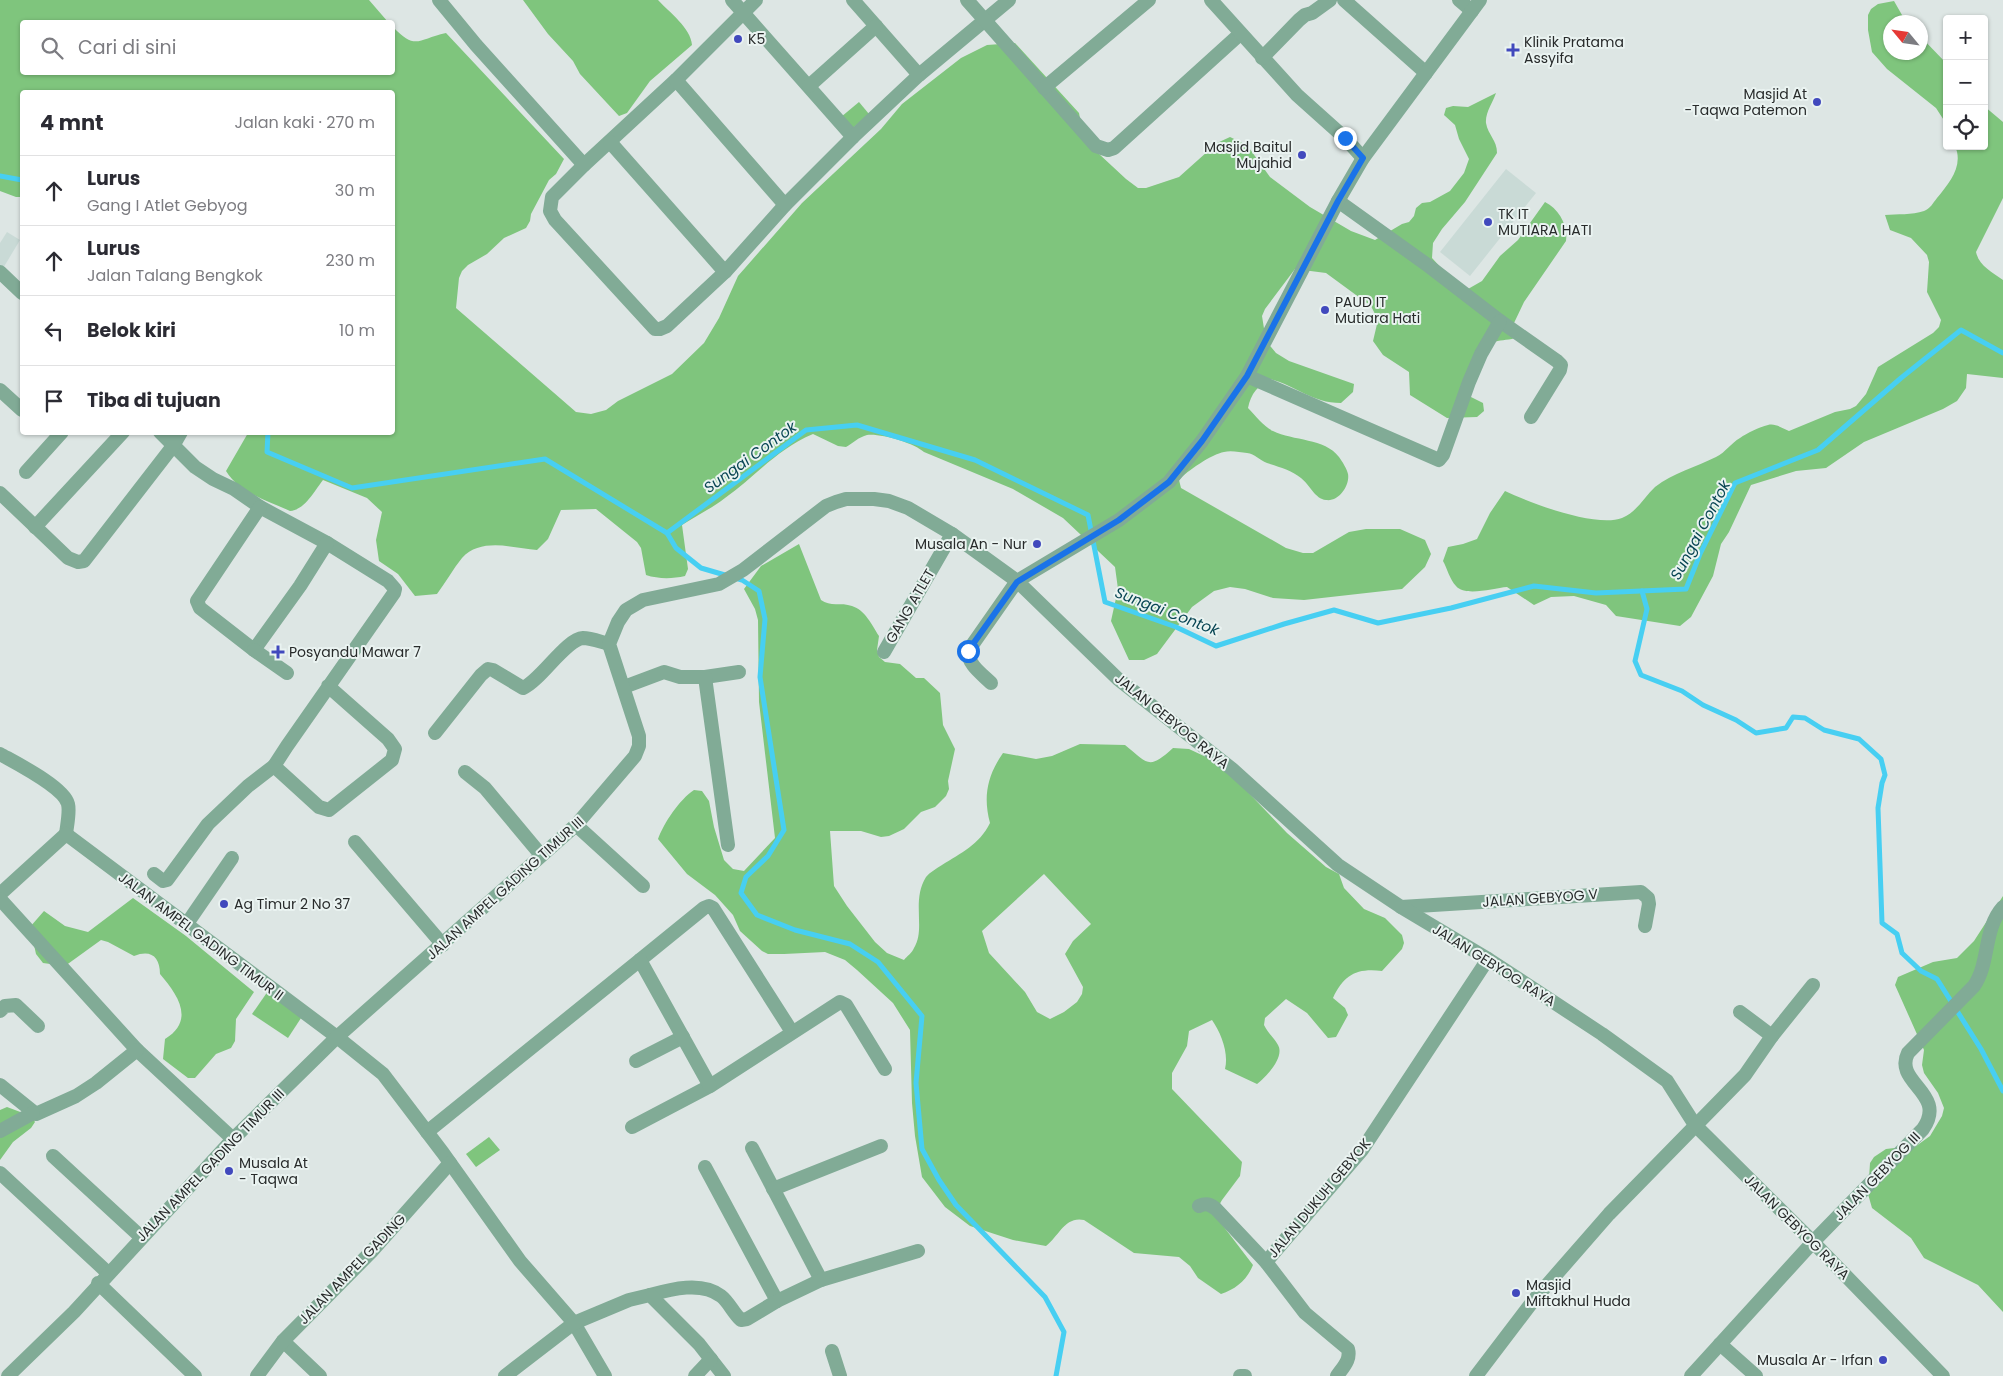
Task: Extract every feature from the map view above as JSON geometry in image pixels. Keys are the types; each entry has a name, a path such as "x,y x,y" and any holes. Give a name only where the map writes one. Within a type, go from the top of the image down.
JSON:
{"street":[{"path":"439,0 476,45 584,165"},
{"path":"732,0 853,137"},
{"path":"756,0 676,80 552,197 550,211 555,220 654,329 667,326 725,272 785,205 853,137 919,76 1009,0"},
{"path":"853,0 919,76"},
{"path":"967,0 1096,146 1108,150 1114,148 1240,34"},
{"path":"1044,88 1149,0"},
{"path":"1211,0 1297,95 1345,138 1363,158"},
{"path":"1262,58 1299,20 1330,0"},
{"path":"1344,0 1426,73"},
{"path":"990,683 968,658 968,651 1017,582 1119,520 1169,482 1202,441 1247,376 1338,201 1363,158 1476,5 1459,0"},
{"path":"809,86 876,26"},
{"path":"676,80 785,205"},
{"path":"610,142 725,272"},
{"path":"1338,201 1426,264 1500,321 1557,360 1561,365 1530,416"},
{"path":"0,272 20,290"},
{"path":"1247,376 1439,460 1443,455 1481,354 1500,321"},
{"path":"0,390 20,408"},
{"path":"26,472 55,435"},
{"path":"36,528 120,435"},
{"path":"154,874 162,880 167,880 208,824 248,786 274,766 280,754 395,589 388,581 327,544 212,479 196,467 163,435"},
{"path":"2,498 68,558 78,562 84,561 180,435"},
{"path":"435,733 481,675 488,669 493,670 523,688 532,682 573,642 582,638 610,644 618,622 631,606 643,600 719,584 744,570 826,506 846,499 874,498 908,508 952,534 1017,582"},
{"path":"260,507 198,601 200,608 287,673"},
{"name":"GANG ATLET","path":"884,652 952,534"},
{"path":"254,650 300,586 327,544"},
{"name":"JALAN GEBYOG RAYA","path":"1017,582 1118,679 1232,769 1338,865 1401,907 1488,959 1602,1034 1667,1081 1695,1125 1813,1242 1943,1376"},
{"name":"JALAN AMPEL GADING TIMUR III","path":"8,1376 74,1312 103,1278 233,1139 337,1037 443,945 576,825 630,763 639,746 639,736 610,644"},
{"path":"624,686 664,672 680,677 705,677 739,672"},
{"path":"705,677 728,845"},
{"path":"274,766 318,807 329,810 392,760 396,749 393,744 328,686"},
{"path":"0,754 50,783 65,797 68,807 66,834 0,894"},
{"path":"465,772 485,788 542,855"},
{"path":"576,825 643,886"},
{"name":"JALAN AMPEL GADING TIMUR II","path":"66,834 337,1037"},
{"path":"355,842 443,945"},
{"path":"186,925 232,858"},
{"name":"JALAN GEBYOG V","path":"1401,907 1641,892 1648,898 1649,904 1646,926"},
{"path":"0,899 137,1050 233,1139"},
{"path":"427,1132 704,908 709,906 713,908 792,1032"},
{"name":"JALAN GEBYOG III","path":"1813,1242 1930,1120 1931,1107 1905,1067 1905,1059 1908,1053 1980,977 1993,922 2003,908"},
{"name":"JALAN DUKUH GEBYOK","path":"1337,1376 1347,1361 1348,1349 1305,1313 1266,1262 1362,1150 1488,959"},
{"path":"640,960 710,1086"},
{"path":"1476,1376 1533,1302 1609,1214 1745,1075 1772,1036 1813,985"},
{"path":"632,1127 710,1086 840,1002 843,1002 885,1069"},
{"path":"2,1006 16,1005 38,1026"},
{"path":"1740,1012 1772,1036"},
{"path":"636,1061 683,1036"},
{"path":"337,1037 383,1074 520,1261 574,1323 605,1376"},
{"path":"0,1132 33,1113 36,1114 76,1096 96,1084 137,1050"},
{"path":"0,1085 33,1113"},
{"path":"773,1189 881,1146"},
{"path":"752,1148 820,1280"},
{"path":"53,1156 141,1237"},
{"name":"JALAN AMPEL GADING","path":"257,1376 283,1341 371,1252 450,1163"},
{"path":"705,1167 777,1301"},
{"path":"0,1173 103,1278 195,1376"},
{"path":"1199,1206 1205,1203 1210,1204 1216,1209 1266,1262"},
{"path":"1691,1376 1813,1242"},
{"path":"505,1376 574,1323 629,1300 670,1289 694,1288 709,1290 719,1294 741,1320 747,1319 777,1301 820,1280 918,1251"},
{"path":"650,1295 664,1306 724,1376"},
{"path":"283,1341 320,1376"},
{"path":"1720,1344 1756,1376"},
{"path":"832,1351 840,1376"},
{"path":"695,1376 711,1359"}],"shaded area":[{"name":"TK IT MUTIARA HATI","path":"1506,169 1536,193 1470,276 1440,252"},
{"path":"7,232 20,240 2,270 0,269 0,243"}],"green space":[{"path":"0,0 369,0 386,20 20,20 20,75 395,75 395,29 412,41 423,40 446,33 564,159 556,174 549,180 531,214 526,228 504,238 487,254 468,265 462,271 459,278 456,308 576,412 591,414 606,410 618,401 672,374 704,343 719,318 738,276 802,203 881,129 902,104 961,58 987,45 1015,43 1079,113 1084,140 1138,188 1146,188 1179,177 1217,143 1230,137 1247,145 1270,177 1310,207 1351,231 1375,240 1402,224 1409,222 1414,216 1416,208 1422,203 1430,202 1450,191 1464,173 1469,159 1459,139 1455,125 1444,115 1446,108 1453,106 1468,107 1496,93 1488,111 1486,123 1496,145 1497,153 1465,202 1442,229 1433,243 1432,258 1444,271 1468,289 1482,281 1500,256 1518,240 1545,202 1562,218 1566,229 1566,241 1524,302 1514,323 1515,338 1492,343 1463,393 1483,403 1484,411 1477,417 1447,418 1410,395 1409,372 1383,355 1373,341 1378,320 1371,306 1326,273 1295,269 1265,309 1262,316 1266,341 1276,353 1289,361 1354,384 1353,392 1341,403 1331,402 1313,397 1270,379 1256,391 1251,398 1248,408 1263,424 1273,431 1326,446 1333,451 1347,472 1347,483 1343,492 1331,500 1322,499 1301,478 1293,473 1264,462 1250,454 1232,451 1219,453 1194,468 1179,480 1181,488 1286,548 1303,553 1313,553 1349,532 1366,529 1400,529 1425,540 1431,554 1425,567 1402,589 1304,600 1273,598 1245,589 1230,587 1214,591 1192,607 1157,654 1144,660 1129,660 1111,621 1118,589 1115,567 1063,518 1013,489 924,452 905,442 888,437 867,435 846,447 838,446 813,434 788,447 720,502 682,525 688,569 685,576 675,578 646,575 641,548 637,542 596,509 561,510 548,539 537,550 498,545 478,548 462,558 437,594 415,596 398,574 379,561 376,540 382,512 367,498 323,480 305,503 290,511 246,491 226,471 247,435 395,435 395,90 20,90 20,197 0,191"},
{"path":"523,0 658,0 684,26 692,45 650,81 627,113 619,116 580,74 573,61 548,34"},
{"path":"1894,1 1902,15 1883,15 1883,60 1928,60 1928,44 1943,60 1943,119 1936,108 1887,69 1872,52 1868,30 1868,15 1871,9 1878,4"},
{"path":"859,102 869,114 852,129 841,117"},
{"path":"1988,109 2003,122 2003,198 1976,252 1983,265 2003,280 2003,378 1967,374 1966,388 1957,401 1943,409 1864,442 1826,468 1796,471 1751,485 1729,532 1721,544 1713,576 1691,617 1680,626 1616,616 1606,605 1574,596 1551,597 1534,605 1507,587 1466,591 1456,586 1443,561 1448,547 1477,539 1490,513 1505,491 1530,502 1580,517 1596,520 1622,518 1632,512 1662,482 1723,453 1737,440 1753,430 1773,425 1789,431 1835,412 1856,406 1866,394 1878,367 1933,333 1939,327 1941,320 1927,292 1929,262 1927,255 1911,238 1890,230 1885,215 1910,214 1926,210 1931,206 1954,174 1958,160 1956,150 1988,150"},
{"path":"799,544 821,600 828,603 852,606 861,611 868,618 879,636 877,650 879,657 885,662 900,664 916,678 924,678 940,693 943,725 955,749 948,781 949,789 946,796 935,807 921,812 904,829 889,836 881,837 861,831 830,831 834,886 875,942 887,953 904,960 912,951 919,932 919,896 926,877 975,843 986,831 990,823 987,804 988,787 993,770 1003,753 1036,759 1052,756 1080,744 1125,745 1148,762 1158,760 1173,748 1189,749 1221,764 1287,833 1326,867 1339,874 1344,888 1364,909 1385,918 1402,935 1404,943 1402,949 1382,971 1358,972 1346,979 1337,990 1333,998 1345,1008 1348,1015 1336,1037 1328,1038 1307,1013 1286,999 1265,1018 1264,1025 1278,1045 1279,1055 1274,1066 1257,1084 1225,1069 1226,1056 1223,1043 1212,1020 1189,1031 1187,1046 1172,1073 1172,1089 1242,1162 1240,1176 1214,1214 1253,1265 1248,1275 1236,1287 1221,1294 1198,1278 1190,1266 1179,1257 1134,1253 1084,1220 1072,1221 1067,1224 1046,1246 1013,1240 970,1226 945,1207 922,1177 912,1103 910,1030 893,1003 845,960 825,952 768,954 762,951 740,931 733,915 715,895 687,874 658,839 673,812 688,794 694,790 702,791 709,801 714,827 724,860 733,869 744,871 775,838 759,702 758,620 755,609 744,589 761,566","holes":["1044,874 1091,924 1073,941 1065,954 1083,987 1082,994 1077,1002 1064,1012 1050,1019 1037,1012 1025,992 989,953 982,931"]},
{"path":"2003,896 2003,1312 1978,1285 1924,1258 1911,1238 1872,1208 1868,1194 1870,1163 1874,1157 1886,1149 1903,1147 1912,1149 1930,1136 1942,1116 1944,1108 1938,1093 1924,1073 1922,1065 1924,1050 1895,985 1898,977 1933,962 1957,958 1974,941"},
{"path":"133,898 186,936 254,992 236,1019 235,1041 231,1048 216,1054 195,1078 188,1078 163,1059 165,1039 180,1024 182,1015 177,998 160,974 160,968 153,956 145,953 134,956 101,940 65,966 43,963 36,954 30,927 44,911 65,926 88,932"},
{"path":"268,991 303,1015 288,1038 252,1014"},
{"path":"7,1107 31,1116 35,1122 31,1128 13,1142 0,1160 0,1110"},
{"path":"489,1137 500,1150 476,1167 466,1154"}],"waterway":[{"name":"Sungai Contok","path":"0,176 20,180"},
{"name":"Sungai Contok","path":"268,435 267,452 352,488 545,459 667,533 806,430 857,425 975,460 1088,515 1105,602 1176,627 1216,646 1334,610 1378,623 1451,608 1534,586 1596,593 1686,589 1700,554 1735,483 1818,450 1901,378 1961,330 2003,353"},
{"path":"667,533 676,548 701,568 742,580 759,591 765,619 760,677 784,830 768,856 746,877 741,893 757,915 795,930 850,944 878,962 922,1016 916,1083 922,1149 939,1180 956,1205 1045,1297 1064,1332 1056,1376"},
{"path":"1642,591 1647,609 1635,661 1641,675 1682,691 1703,705 1736,720 1756,733 1786,728 1793,717 1805,718 1824,730 1859,739 1881,759 1885,775 1878,808 1882,923 1897,934 1902,953 1921,971 1937,979 1981,1049 2003,1091"}],"place":[{"name":"K5","path":"738,39"},
{"name":"Klinik Pratama Assyifa","path":"1513,50"},
{"name":"Masjid At -Taqwa Patemon","path":"1817,102"},
{"name":"Masjid Baitul Mujahid","path":"1302,155"},
{"name":"TK IT MUTIARA HATI","path":"1488,222"},
{"name":"PAUD IT Mutiara Hati","path":"1325,310"},
{"name":"Musala An - Nur","path":"1037,544"},
{"name":"Posyandu Mawar 7","path":"278,652"},
{"name":"Ag Timur 2 No 37","path":"224,904"},
{"name":"Musala At - Taqwa","path":"229,1171"},
{"name":"Masjid Miftakhul Huda","path":"1516,1293"},
{"name":"Musala Ar - Irfan","path":"1883,1360"}],"route":[{"path":"968,651 1017,582 1119,520 1169,482 1202,441 1247,376 1338,201 1363,158 1345,138"}]}
